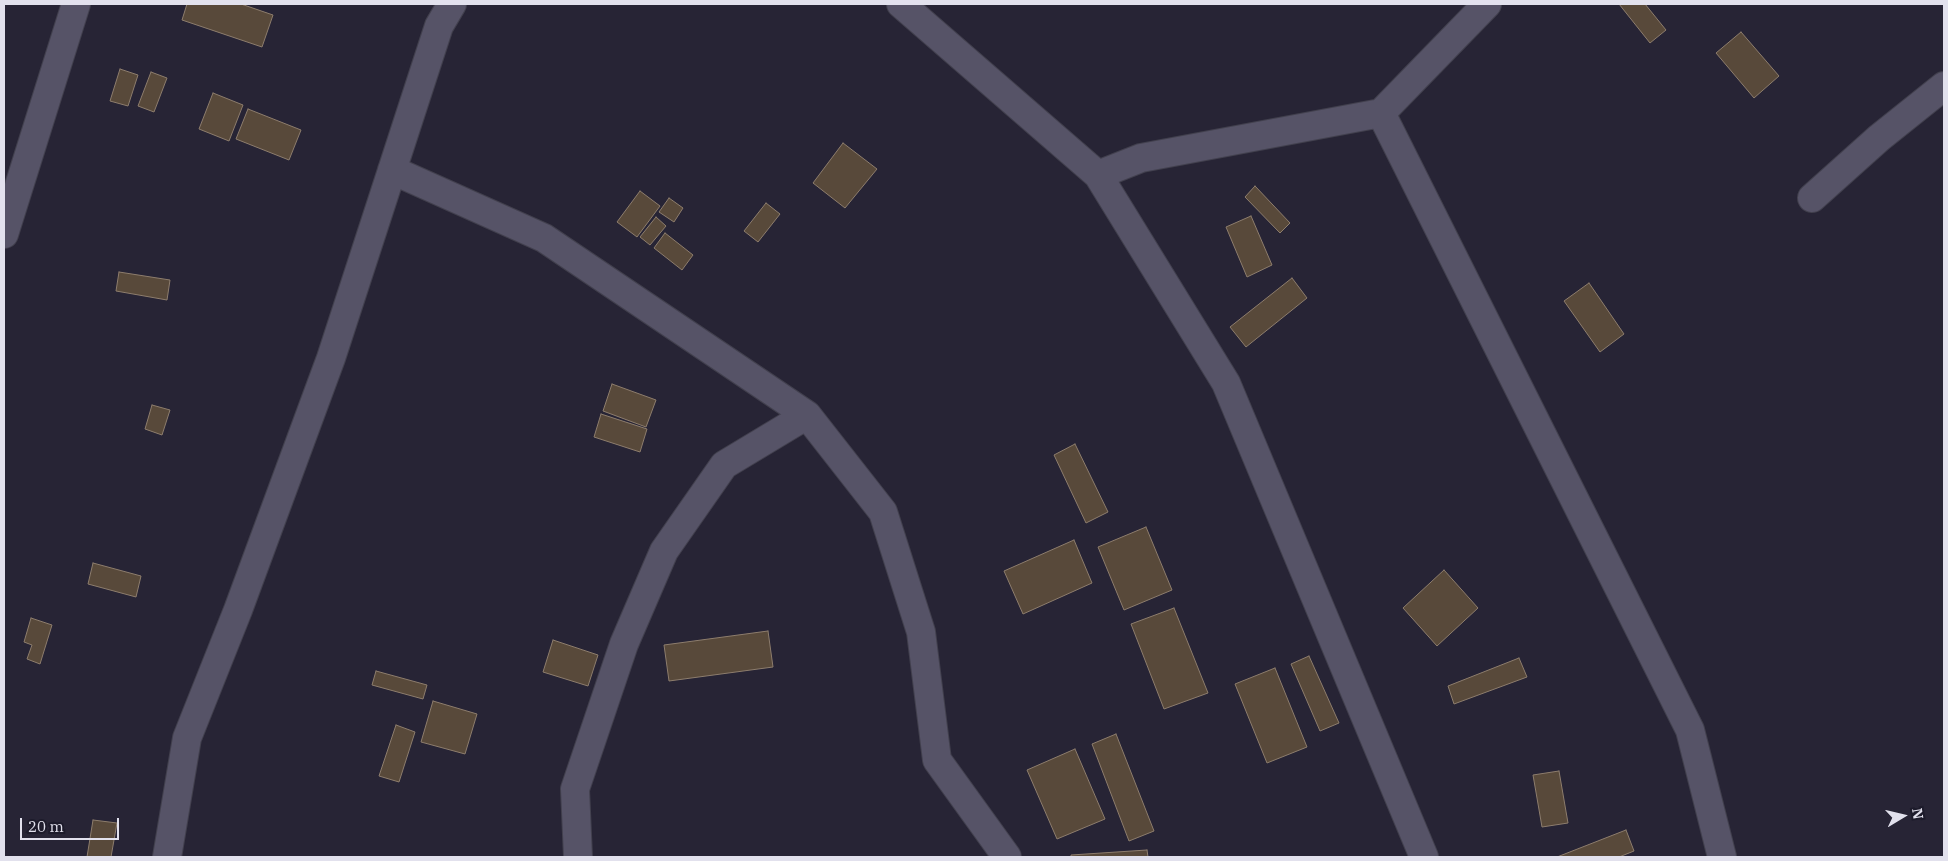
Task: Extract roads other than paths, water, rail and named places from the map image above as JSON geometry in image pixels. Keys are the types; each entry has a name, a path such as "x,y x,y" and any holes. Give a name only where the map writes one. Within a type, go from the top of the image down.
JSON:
{"street":[{"path":"4,234 76,4"},
{"path":"167,857 187,738 238,610 331,358 440,26 452,4"},
{"path":"901,4 1098,175 1226,383 1424,857"},
{"path":"1098,175 1141,158 1381,113 1487,4"},
{"path":"1812,198 1879,138 1944,86"},
{"path":"1381,113 1690,730 1722,857"},
{"path":"392,170 544,238 806,415 883,512 921,632 937,760 1008,857"},
{"path":"578,857 575,790 624,644 664,551 724,465 806,415"}]}
